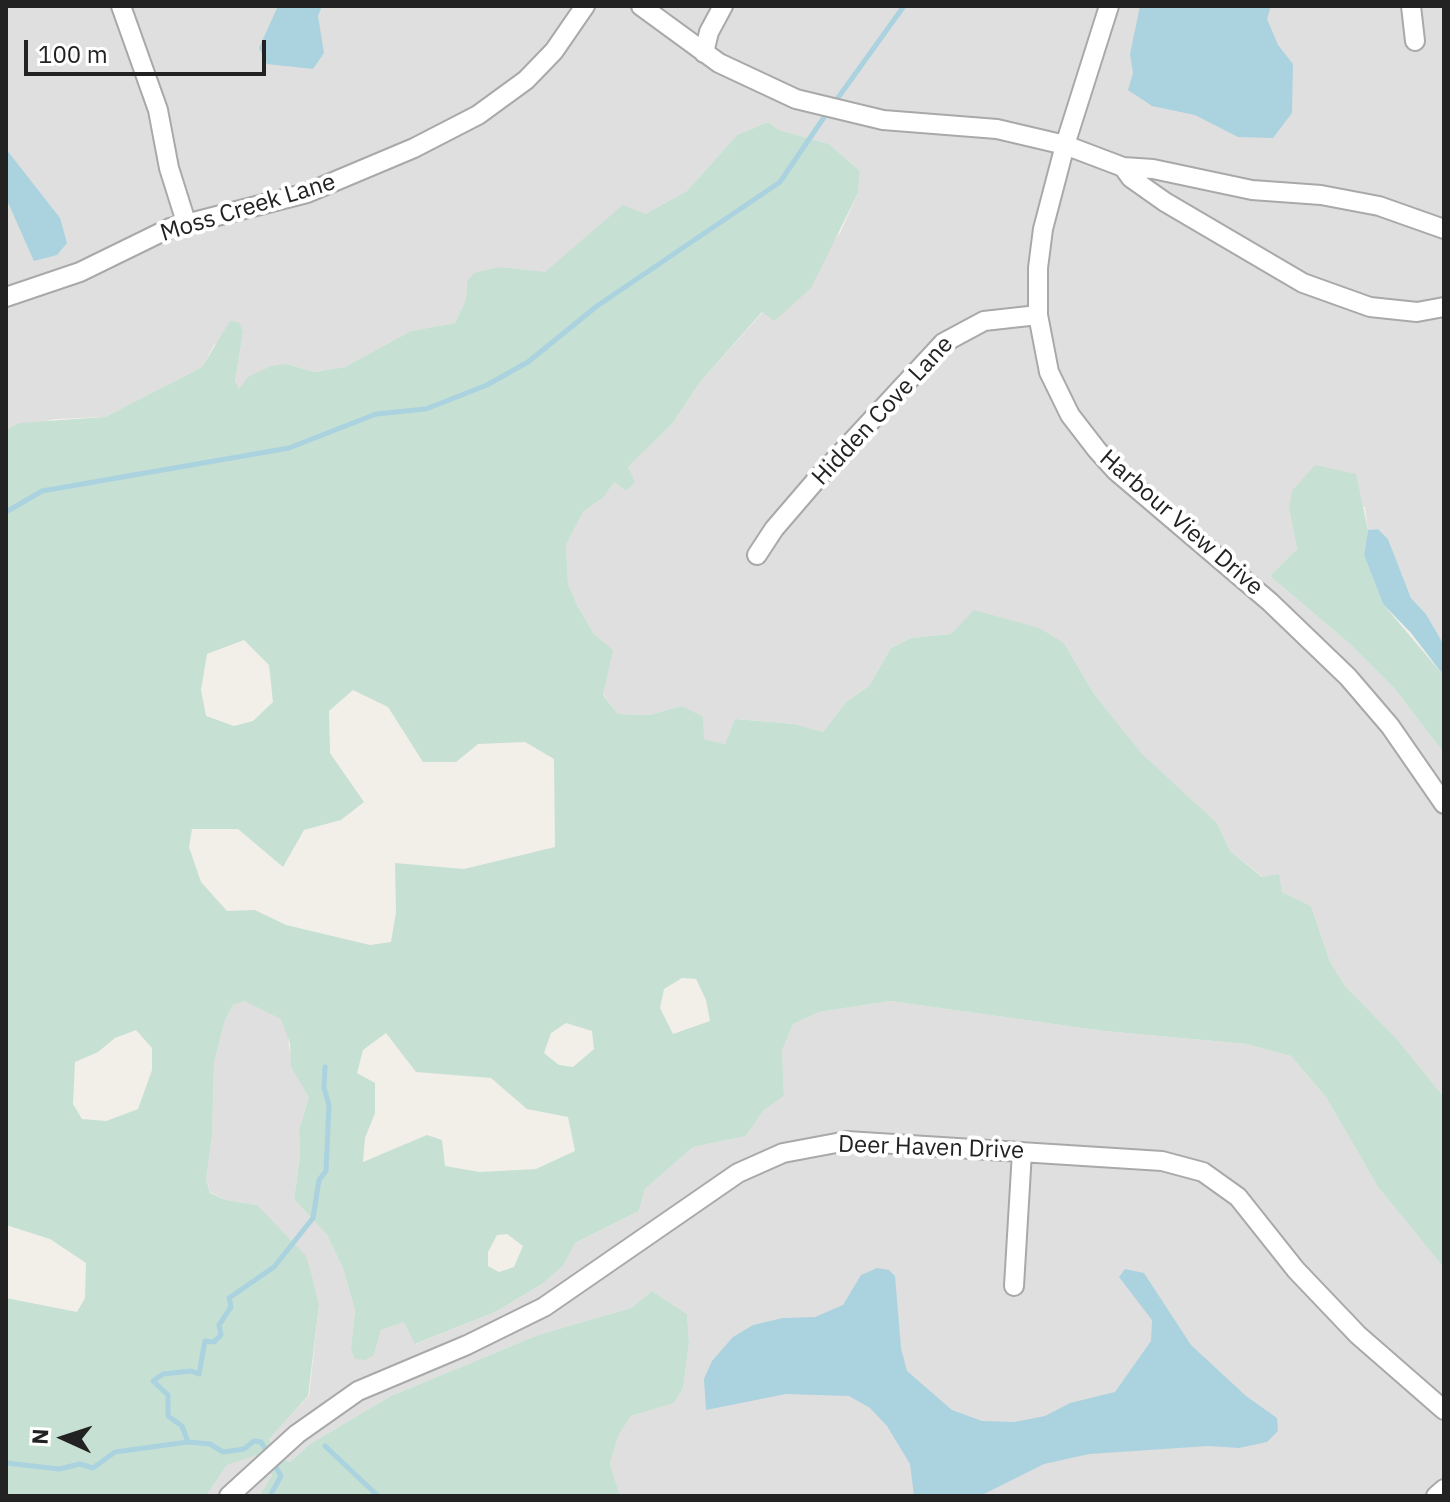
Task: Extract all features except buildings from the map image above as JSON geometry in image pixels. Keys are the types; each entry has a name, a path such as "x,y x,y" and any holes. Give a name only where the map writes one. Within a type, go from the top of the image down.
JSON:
{"street":[{"path":"121,6 158,110 169,168 186,222"},
{"name":"Moss Creek Lane","path":"6,297 80,272 186,222 320,188 414,148 478,115 526,80 554,51 585,6"},
{"path":"641,6 704,53 751,81 815,106 845,113 997,129 1065,145 1123,167 1153,169 1252,190 1336,197 1379,206 1444,229"},
{"path":"704,53 709,32 723,6"},
{"name":"Harbour View Drive","path":"1109,6 1065,145 1043,229 1038,268 1038,315 1043,349 1053,383 1070,415 1116,471 1270,602 1348,677 1390,726 1444,804"},
{"path":"1411,6 1415,41"},
{"path":"1123,167 1131,178 1165,202 1303,283 1370,307 1417,312 1444,307"},
{"name":"Hidden Cove Lane","path":"757,555 808,489 943,343 984,321 1038,315"},
{"name":"Deer Haven Drive","path":"229,1496 320,1415 358,1391 467,1345 544,1307 738,1173 767,1158 815,1145 847,1141 1162,1161 1183,1165 1222,1183 1358,1335 1444,1410"},
{"path":"1014,1286 1022,1152"},
{"path":"1436,1496 1444,1489"}],"shaded area":[{"path":"6,6 1444,6 1444,645 1426,614 1411,598 1388,539 1378,529 1368,530 1365,507 1289,508 1297,549 1270,576 1350,644 1395,689 1444,753 1444,1097 1396,1038 1345,986 1330,962 1311,906 1282,892 1230,851 1217,823 1142,755 1094,694 1064,643 951,634 911,638 891,648 869,686 846,702 823,732 795,724 735,719 725,744 704,739 683,706 649,715 618,714 603,694 612,650 594,634 578,607 568,584 566,545 583,512 604,497 614,482 626,491 634,482 628,467 672,424 700,382 763,312 840,233 858,193 860,171 829,144 779,130 768,122 737,135 687,191 645,214 635,212 581,243 545,273 500,267 467,282 466,299 455,323 411,331 345,367 314,372 287,364 239,390 235,381 243,332 214,345 202,367 105,417 55,419 6,430"},
{"path":"244,1001 282,1019 287,1028 290,1053 309,1097 299,1130 300,1157 294,1199 327,1235 343,1268 355,1310 351,1349 374,1355 381,1330 404,1322 416,1344 495,1312 542,1284 563,1266 575,1243 639,1211 645,1189 693,1147 746,1136 763,1111 784,1096 782,1051 793,1024 819,1012 890,1001 1104,1031 1247,1044 1291,1056 1326,1097 1378,1187 1444,1268 1444,1496 620,1496 610,1464 618,1436 631,1416 674,1403 683,1388 689,1343 687,1314 652,1291 631,1308 538,1335 391,1396 310,1444 290,1462 282,1459 269,1438 309,1396 319,1305 313,1280 257,1205 226,1200 210,1192 206,1178 212,1137 214,1063 225,1020 233,1005"},
{"path":"257,1454 272,1475 259,1496 206,1496 227,1465"}],"green space":[{"path":"768,122 779,130 829,144 860,171 858,193 811,288 774,321 762,312 700,382 672,424 628,467 635,482 626,491 614,482 604,497 583,512 566,545 568,584 578,607 594,634 613,650 603,695 618,714 649,715 682,706 703,717 704,739 725,744 735,719 795,724 823,732 846,702 869,686 891,648 911,638 951,634 974,610 1039,628 1064,643 1094,694 1142,754 1217,823 1230,851 1262,877 1279,874 1282,892 1311,906 1330,962 1345,986 1396,1038 1444,1097 1444,1268 1378,1187 1326,1097 1291,1056 1247,1044 1104,1031 890,1001 819,1012 793,1024 782,1051 784,1096 763,1111 746,1136 693,1147 645,1189 639,1211 575,1243 563,1266 542,1284 495,1312 415,1344 404,1322 381,1330 374,1355 365,1360 355,1359 351,1349 355,1310 343,1268 327,1235 294,1199 300,1157 299,1130 309,1097 291,1067 290,1043 281,1019 244,1001 233,1005 225,1020 214,1063 212,1137 206,1179 210,1193 226,1200 257,1205 306,1256 313,1280 319,1305 308,1396 269,1439 282,1459 290,1462 310,1444 391,1396 538,1335 631,1308 652,1291 687,1314 689,1343 683,1388 674,1403 631,1416 618,1436 610,1464 620,1496 259,1496 272,1475 257,1455 227,1465 206,1496 6,1496 6,1298 77,1312 85,1298 86,1263 50,1239 6,1225 6,430 19,423 105,417 202,367 230,321 239,322 243,332 235,381 239,389 248,377 271,366 287,364 314,372 345,367 411,331 455,323 466,299 467,282 474,273 500,267 545,272 623,205 645,214 687,191 737,135","holes":["244,640 269,665 273,702 253,721 234,726 206,716 201,690 207,654","353,690 388,707 423,762 456,762 478,744 525,742 554,759 555,847 464,869 395,863 396,912 391,942 370,945 286,925 255,910 227,911 201,882 189,847 192,829 238,829 283,867 304,830 341,820 364,802 330,753 329,711","682,978 696,979 706,1000 710,1021 673,1034 660,1008 664,989","566,1023 592,1031 594,1049 573,1067 559,1065 544,1053 551,1033","136,1030 152,1048 152,1070 138,1109 106,1121 82,1119 73,1104 75,1062 98,1052 115,1038","386,1033 416,1072 491,1078 527,1109 568,1117 575,1151 536,1169 480,1172 445,1166 442,1140 427,1135 363,1162 365,1138 375,1113 375,1083 357,1073 363,1050","507,1234 523,1246 514,1267 499,1272 488,1266 488,1252 497,1235"]},
{"path":"1315,465 1356,474 1368,530 1364,555 1383,604 1444,676 1444,753 1395,689 1350,644 1270,576 1297,549 1289,508 1292,491"}],"water":[{"path":"278,6 322,6 318,16 324,53 313,69 267,64 259,48"},
{"path":"1140,6 1271,6 1267,19 1278,45 1293,64 1292,113 1273,138 1238,137 1195,115 1152,106 1128,90 1133,73 1130,54"},
{"path":"6,149 60,218 67,243 57,255 34,261 6,198"},
{"path":"1378,529 1388,539 1411,598 1426,614 1444,645 1444,676 1411,633 1383,604 1364,555 1368,530"},
{"path":"877,1268 889,1270 895,1276 901,1348 907,1371 952,1410 982,1421 1014,1422 1045,1416 1070,1403 1115,1392 1151,1341 1152,1320 1119,1277 1125,1269 1144,1273 1191,1345 1246,1396 1277,1418 1278,1431 1267,1442 1239,1448 1208,1446 1089,1454 1044,1464 980,1496 914,1496 910,1464 887,1426 870,1408 849,1396 786,1394 706,1410 704,1379 712,1361 733,1337 753,1325 783,1318 815,1317 843,1305 861,1275"}],"waterway":[{"path":"835,102 904,6"},
{"path":"6,512 42,491 289,448 376,414 426,409 487,385 528,362 597,306 780,182 829,110"},
{"path":"188,1442 182,1426 168,1416 168,1395 153,1381 163,1374 191,1371 199,1374 205,1341 214,1342 221,1335 219,1325 231,1307 229,1298 274,1267 313,1218 319,1180 326,1171 329,1105 324,1088 325,1067"},
{"path":"6,1463 59,1469 80,1464 93,1468 115,1452 188,1442 210,1444 223,1452 244,1449 254,1441 261,1442 268,1453"},
{"path":"325,1446 378,1496"},
{"path":"270,1496 281,1476 273,1462"}]}
